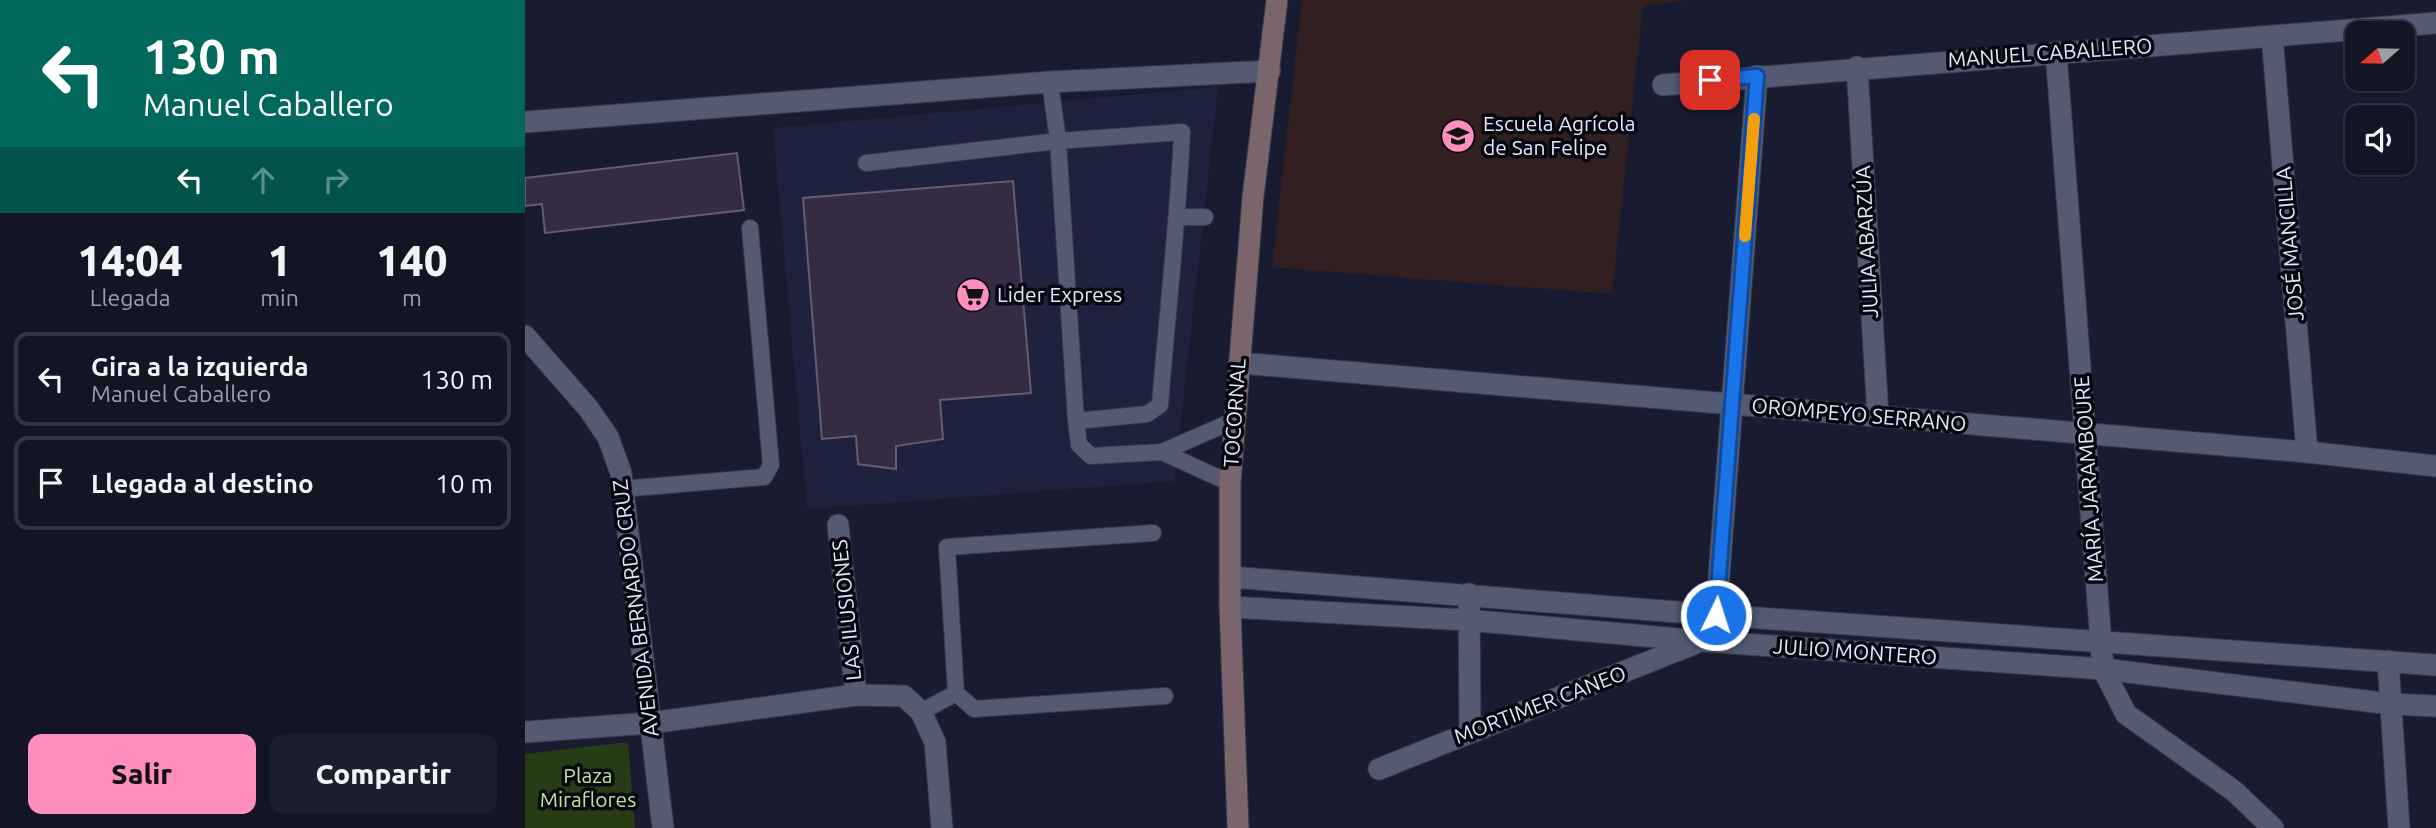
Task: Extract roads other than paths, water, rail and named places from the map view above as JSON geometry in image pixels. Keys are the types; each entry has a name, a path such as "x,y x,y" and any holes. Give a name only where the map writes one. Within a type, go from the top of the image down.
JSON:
{"main road":[{"name":"TOCORNAL","path":"1238,828 1230,607 1230,483 1253,197 1277,0"}],"street":[{"name":"MANUEL CABALLERO","path":"1663,85 1857,67 2436,23"},
{"name":"JOSÉ MANCILLA","path":"2272,36 2307,452"},
{"name":"MARÍA JARAMBOURE","path":"2056,52 2103,669 2126,714 2234,790 2273,828"},
{"name":"JULIA ABARZÚA","path":"1857,67 1878,416"},
{"path":"525,122 1050,82 1270,71"},
{"path":"1701,641 1716,615 1757,76"},
{"name":"AVENIDA BERNARDO CRUZ","path":"525,336 589,408 608,438 621,473 663,828"},
{"name":"OROMPEYO SERRANO","path":"1239,363 2307,452 2436,466"},
{"name":"LAS ILUSIONES","path":"838,525 856,695"},
{"name":"JULIO MONTERO","path":"1230,577 1716,615 2436,664"},
{"path":"1469,594 1469,732"},
{"name":"JULIO MONTERO","path":"1230,607 1467,620 1701,641 2103,669 2391,704 2436,706"},
{"name":"MORTIMER CANEO","path":"1379,769 1701,641"},
{"path":"2388,661 2399,828"},
{"path":"525,733 650,723 856,695 904,696 921,712 935,742 941,828"}],"lane":[{"path":"1050,82 1058,141 1076,421 1080,445 1091,456 1162,452 1235,420"},
{"path":"866,163 1058,141 1182,132 1179,217 1170,278 1160,404 1147,414 1076,421"},
{"path":"1179,217 1205,217"},
{"path":"622,489 764,477 771,465 750,228"},
{"path":"1162,452 1230,483"},
{"path":"1153,533 947,547 957,693 974,709 1165,696"},
{"path":"921,712 957,693"}],"place":[{"name":"Escuela Agrícola de San Felipe","path":"1458,136"},
{"name":"Lider Express","path":"973,295"}],"park label":[{"name":"Plaza Miraflores","path":"588,788"}]}
